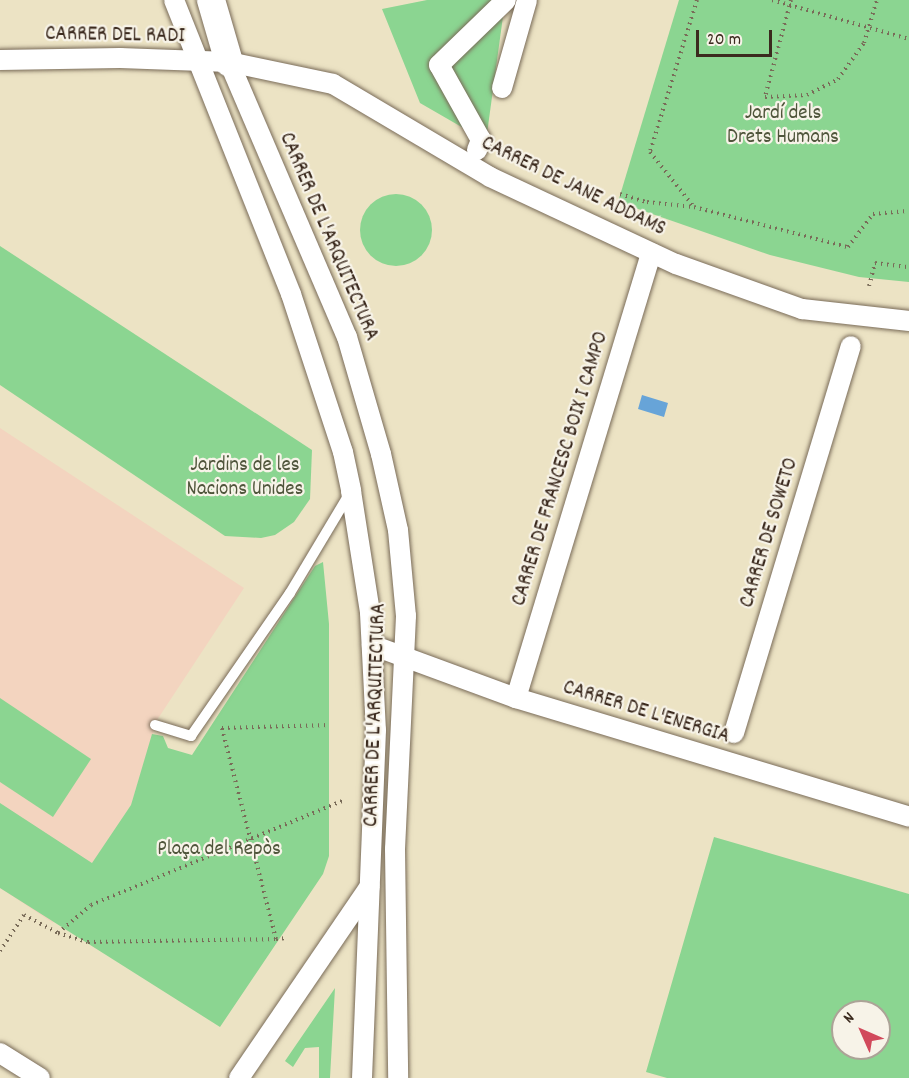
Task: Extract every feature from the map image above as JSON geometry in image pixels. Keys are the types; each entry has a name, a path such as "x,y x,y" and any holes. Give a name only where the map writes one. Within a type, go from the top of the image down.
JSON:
{"street":[{"name":"CARRER DE L'ARQUITECTURA","path":"174,0 291,294 344,452 351,491 372,645 376,730 362,1078"},
{"path":"211,0 229,62"},
{"path":"477,150 481,140 439,65 506,0"},
{"path":"502,88 527,0"},
{"name":"CARRER DEL RADI","path":"0,60 229,62"},
{"name":"CARRER DE L'ARQUITECTURA","path":"229,62 347,336 381,454 398,530 406,616 395,849 398,1078"},
{"name":"CARRER DE JANE ADDAMS","path":"229,62 333,84 490,177 651,253 802,309 909,321"},
{"name":"CARRER DE FRANCESC BOIX I CAMPO","path":"516,698 651,253"},
{"name":"CARRER DE SOWETO","path":"734,733 851,346"},
{"name":"CARRER DE L'ENERGIA","path":"372,645 405,660 516,698 909,817"},
{"path":"239,1078 370,886"},
{"path":"0,1053 40,1078"}],"lane":[{"path":"155,725 191,736 290,593 351,491"}],"path":[{"path":"694,207 650,152 697,0"},
{"path":"772,0 791,2 909,39"},
{"path":"791,2 765,97 807,95 838,79 850,65 870,28 877,0"},
{"path":"620,194 647,202 694,207 848,246 873,214 909,211"},
{"path":"868,286 875,263 909,267"},
{"path":"276,939 222,728 329,725"},
{"path":"58,933 91,905 251,841 344,800"},
{"path":"0,951 24,915 58,933 88,942 287,938"}],"shaded area":[{"path":"0,428 244,588 157,720 131,805 53,923 0,888"}],"green space":[{"path":"427,0 498,0 435,63 472,133 420,103 382,9"},
{"name":"Jardí dels Drets Humans","path":"679,0 909,0 909,282 859,277 770,255 618,202"},
{"path":"504,9 486,141 445,65"},
{"path":"396,194 410,197 422,204 429,216 432,230 429,244 422,256 410,263 396,266 382,263 370,256 363,244 360,230 363,216 370,204 382,197"},
{"name":"Jardins de les Nacions Unides","path":"0,246 312,450 310,499 294,522 275,535 261,538 225,536 0,385"},
{"name":"Plaça del Repòs","path":"323,562 329,624 329,856 323,874 220,1027 0,888 0,803 92,863 131,805 152,734 163,736 168,748 192,755 315,566"},
{"path":"0,698 91,759 53,817 0,782"},
{"path":"714,837 909,894 909,1078 667,1078 646,1072"},
{"path":"335,988 330,1078 319,1078 319,1047 305,1048 293,1067 285,1061"}],"water":[{"path":"642,395 668,403 664,417 638,409"}]}
